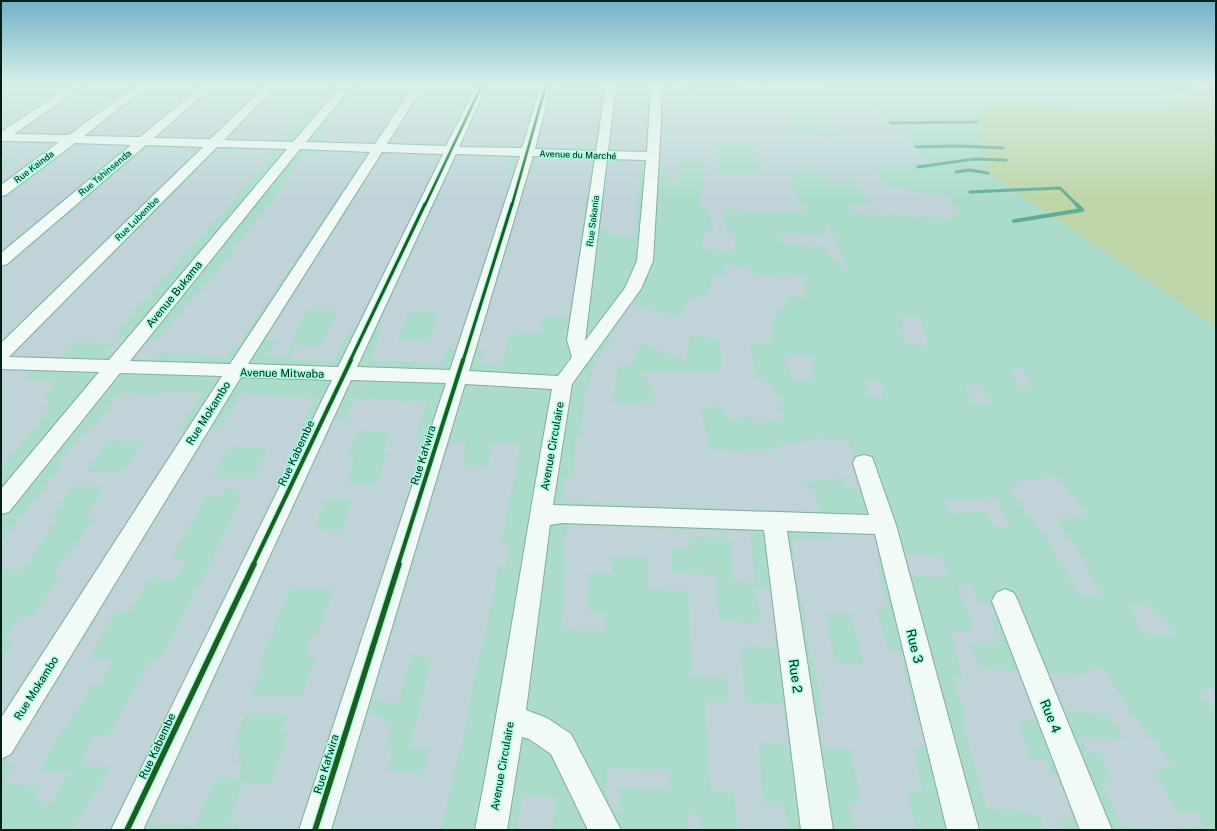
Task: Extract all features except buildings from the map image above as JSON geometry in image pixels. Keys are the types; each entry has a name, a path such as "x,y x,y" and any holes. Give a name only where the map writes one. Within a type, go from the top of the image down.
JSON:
{"street":[{"path":"1,137 21,124"},
{"name":"Rue Kainda","path":"1,192 91,124"},
{"name":"Rue Tshinsenda","path":"1,261 163,124"},
{"name":"Rue Lubembe","path":"1,354 233,124"},
{"name":"Avenue Bukama","path":"1,505 315,124"},
{"name":"Rue Mokambo","path":"1,744 234,372 394,124"},
{"name":"Rue Kabembe","path":"127,830 464,124"},
{"name":"Rue Kafwira","path":"315,830 535,124"},
{"name":"Rue Sakania","path":"581,356 576,340 605,124"},
{"name":"Avenue Circulaire","path":"491,830 511,719 540,516 563,383 581,356 633,289 645,261 655,124"},
{"name":"Avenue du Marché","path":"1,137 451,150 600,156 652,156"},
{"name":"Avenue Mitwaba","path":"1,363 234,372 456,377 563,383"},
{"name":"Rue 3","path":"864,463 884,525 963,830"},
{"path":"540,516 562,514 884,525"},
{"name":"Rue 2","path":"774,522 817,830"},
{"name":"Rue 4","path":"1005,601 1096,830"},
{"path":"511,719 537,728 561,744 605,830"}],"shaded area":[{"path":"977,124 1216,124 1216,326 988,173"}],"waterway":[{"path":"908,147 959,146 1003,148"},
{"path":"918,167 974,159 1006,160"},
{"path":"956,172 969,170 988,173"},
{"path":"970,192 1060,188 1082,210 1014,221"}],"cycle path":[{"path":"127,830 464,124"},
{"path":"315,830 522,173 535,124"}]}
